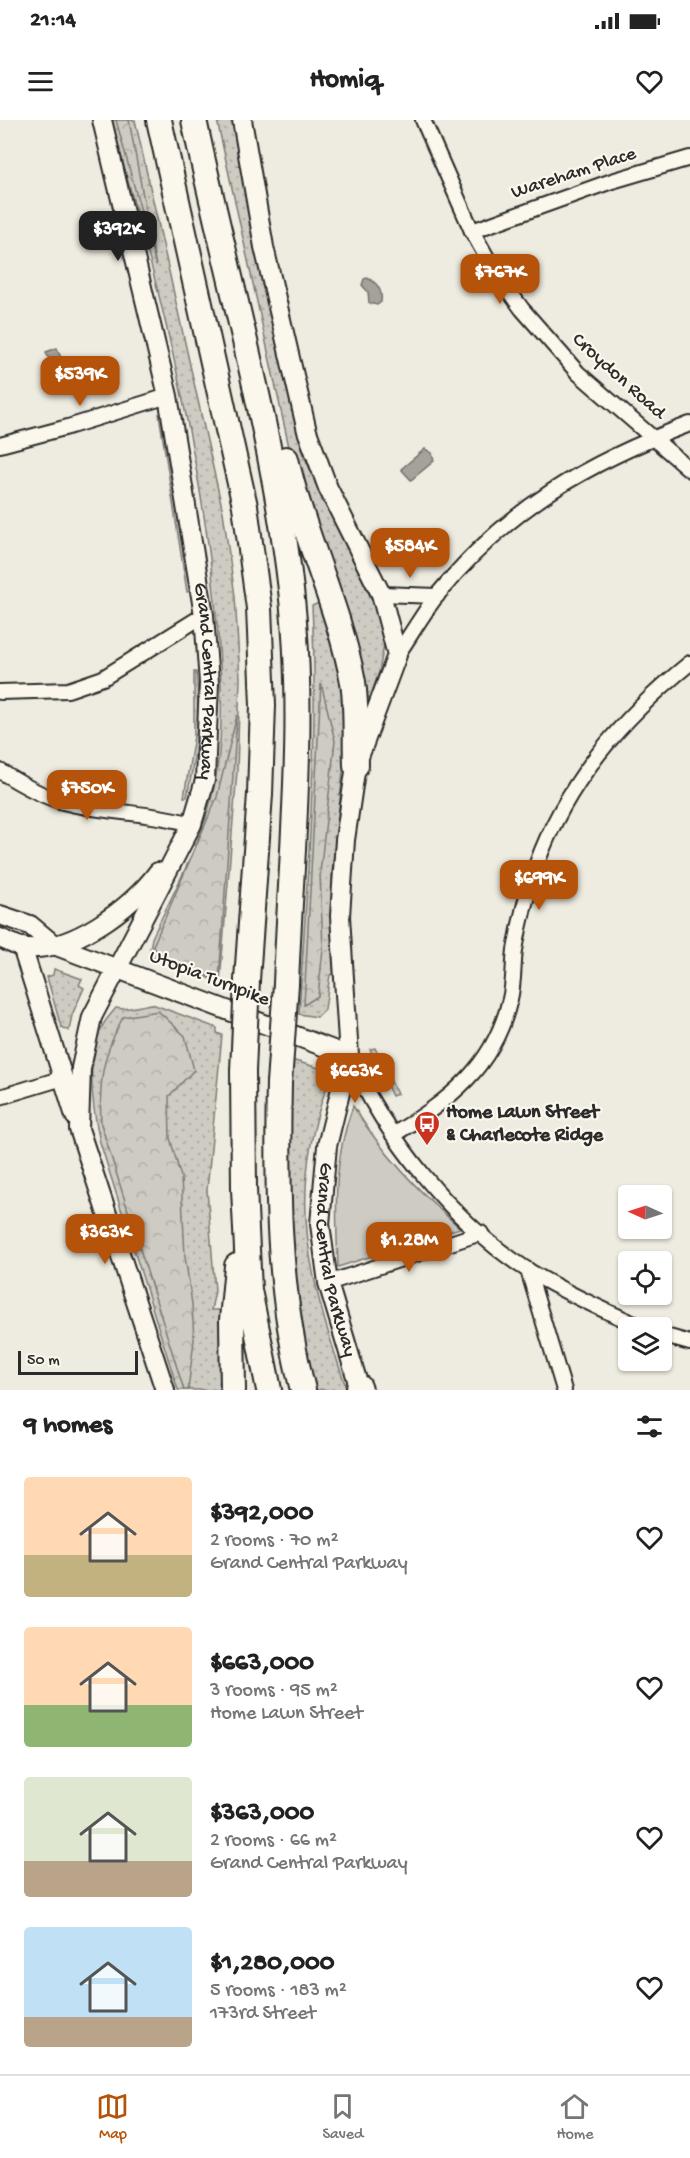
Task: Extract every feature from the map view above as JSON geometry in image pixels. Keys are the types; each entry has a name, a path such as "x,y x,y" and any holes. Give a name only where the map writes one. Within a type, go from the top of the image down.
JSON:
{"highway":[{"path":"159,120 245,506 259,608 262,705 260,794 243,1071 244,1189 249,1290 269,1390"},
{"path":"194,120 274,480 291,592 296,698 286,984 279,1083 277,1189 285,1294 303,1390"},
{"path":"207,182 278,426 294,495 341,638 353,684 356,765"},
{"path":"233,1390 232,1320 244,1189"}],"main road":[{"name":"Grand Central Parkway","path":"102,120 168,396 204,615 209,682 205,780 192,824 119,969 92,1017 81,1068 79,1129 165,1390"},
{"path":"242,120 264,247 307,432 328,488 381,594 397,655"},
{"name":"Grand Central Parkway","path":"360,1389 328,1283 320,1224 326,1157 348,1056 340,916 345,840 356,765 397,655"},
{"path":"0,938 22,947 54,945 104,923 145,890 192,824"},
{"path":"0,915 30,925 54,945"},
{"name":"Utopia Turnpike","path":"54,945 348,1056"},
{"path":"22,947 79,1129"}],"street":[{"name":"Croydon Road","path":"423,120 472,231 495,272 522,309 578,373 690,470"},
{"name":"Wareham Place","path":"472,231 612,181 690,158"},
{"path":"0,445 168,396"},
{"path":"397,655 437,596 471,556 534,501 589,466 654,437 690,424"},
{"path":"381,594 437,596"},
{"path":"0,692 68,690 103,678 204,615"},
{"path":"393,1135 452,1096 482,1063 495,1041 511,997 515,951 525,901 537,865 566,801 614,733 646,699 690,663"},
{"path":"0,771 44,795 63,802 163,817 192,824"},
{"path":"348,1056 360,1082 393,1135 432,1185 481,1233 528,1270 573,1295 620,1317"},
{"path":"0,1097 63,1078"},
{"path":"328,1283 481,1233"},
{"path":"528,1270 564,1390"},
{"path":"672,1338 690,1343"}],"green space":[{"path":"112,120 135,120 223,512 235,596 240,678 237,771 220,982 154,959 150,950 152,938 187,864 209,807 218,764 220,741 220,671 211,565 186,415 155,281"},
{"path":"116,120 129,120 156,266"},
{"path":"217,120 235,120 260,268 304,456 374,604 384,644 379,672 370,698 360,691 302,500"},
{"path":"159,414 162,414 190,591 187,592"},
{"path":"323,601 341,659 346,744 332,872 335,974 330,975 325,1009 317,1017 299,1014 313,759 312,606"},
{"path":"194,672 196,672 198,703 197,735 187,797 184,797 194,736"},
{"path":"321,683 335,741 320,873 323,949 318,996 304,1005"},
{"path":"237,715 219,980 159,959 153,946 217,797"},
{"path":"54,969 82,979 79,985 84,988 72,1015 69,1031 61,1027 47,977 53,975"},
{"path":"152,1004 217,1028 217,1033 222,1035 207,1190 215,1291 211,1310 225,1310 226,1390 178,1390 97,1129 92,1068 97,1039 102,1027 116,1008"},
{"path":"158,1011 185,1036 194,1070 169,1096 170,1138 181,1177 185,1256 192,1304 194,1340 188,1390 184,1390 101,1124 103,1069 110,1044 123,1017"},
{"path":"375,1048 397,1094 392,1096 370,1049"},
{"path":"288,1059 319,1068 324,1075 323,1084 327,1086 315,1127 308,1165 306,1202 308,1239 322,1313 347,1390 313,1390 310,1376 285,1215"},
{"path":"353,1106 377,1141 402,1171 460,1228 338,1267 336,1205 338,1167"}],"shaded area":[{"path":"367,278 376,284 380,291 381,302 377,305 369,303 368,292 362,285 364,279"},
{"path":"57,348 68,375 57,380 46,352"},
{"path":"425,449 432,453 434,461 411,480 401,469"}],"place":[{"name":"Home Lawn Street & Charlecote Ridge","path":"427,1147"}]}
